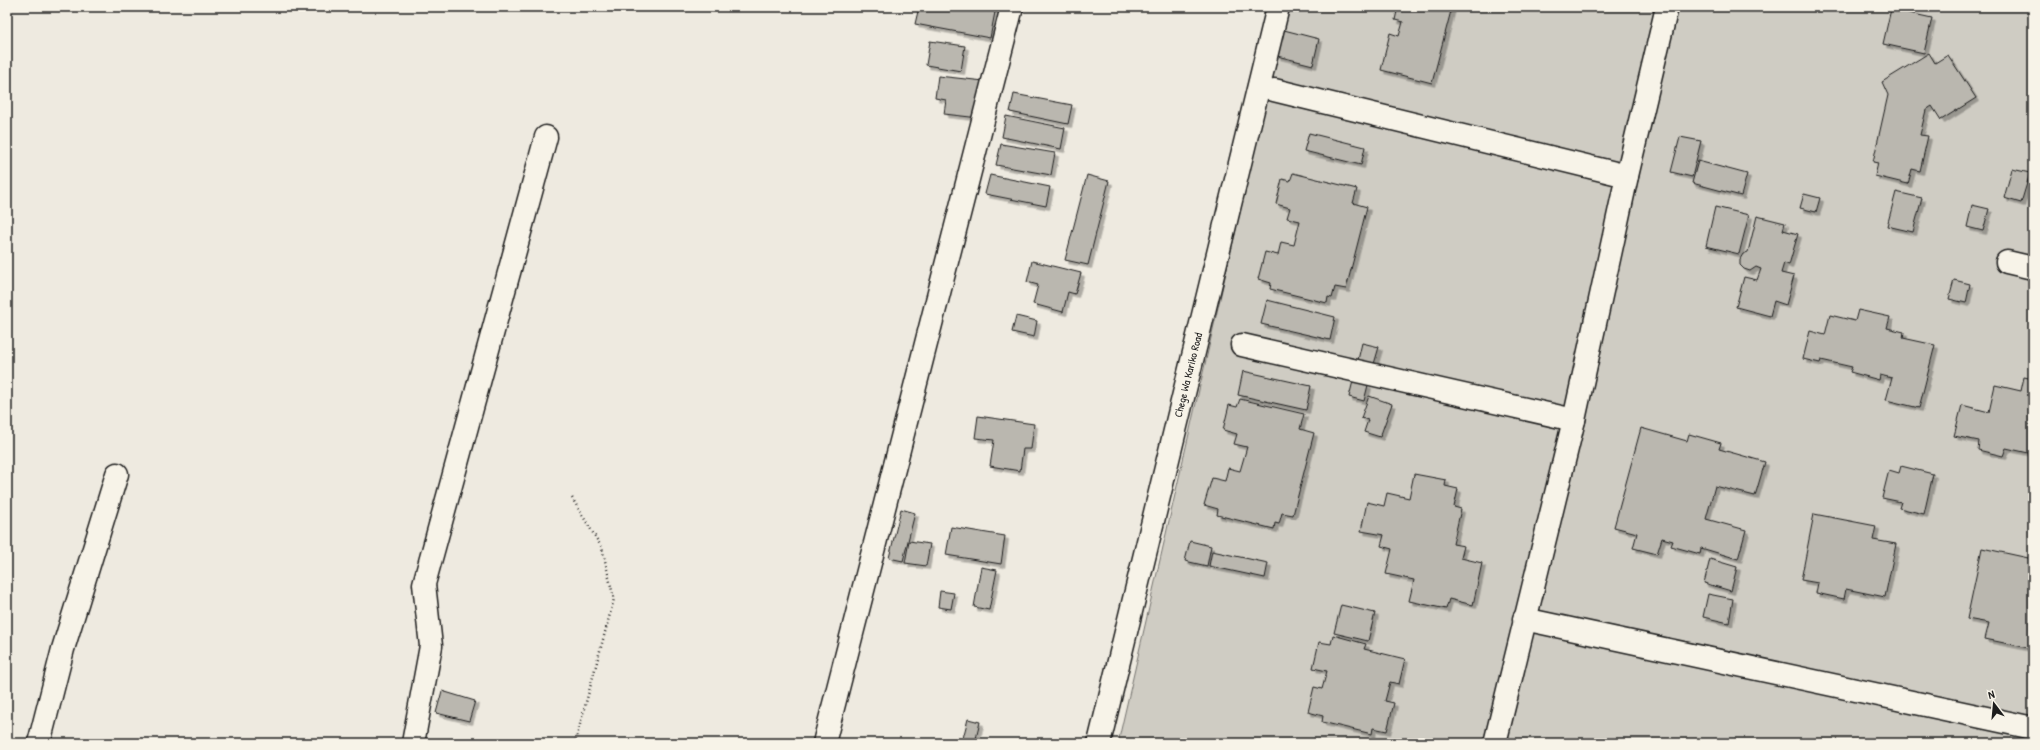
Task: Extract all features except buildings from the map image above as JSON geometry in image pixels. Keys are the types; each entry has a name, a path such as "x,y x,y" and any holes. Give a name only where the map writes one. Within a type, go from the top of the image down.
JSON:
{"street":[{"path":"824,743 1012,7"},
{"name":"Chege Wa Kariko Road","path":"1099,743 1278,7"},
{"path":"1495,743 1524,619 1574,420 1627,176 1667,7"},
{"path":"1274,90 1627,176"},
{"path":"413,743 431,646 424,584 546,136"},
{"path":"2007,262 2033,268"},
{"path":"1242,345 1574,420"},
{"path":"39,743 63,649 117,474"},
{"path":"1524,619 2033,728"}],"path":[{"path":"572,498 602,548 614,599 575,743"}],"shaded area":[{"path":"1287,7 2033,7 2033,743 1118,743"}]}
